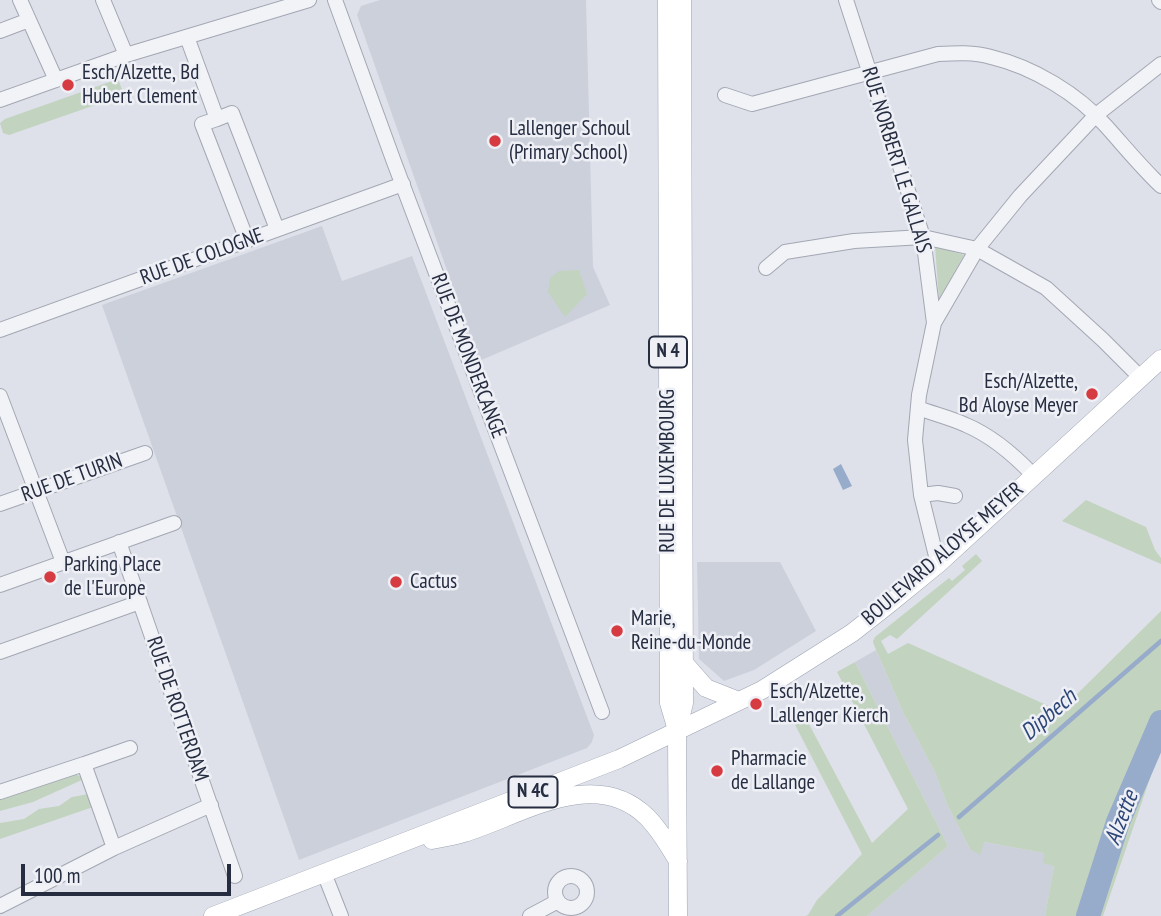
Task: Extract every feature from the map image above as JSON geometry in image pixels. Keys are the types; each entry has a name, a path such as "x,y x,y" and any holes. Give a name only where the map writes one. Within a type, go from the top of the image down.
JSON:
{"main road":[{"name":"RUE DE LUXEMBOURG","path":"667,0 669,703 677,731"},
{"name":"RUE DE LUXEMBOURG","path":"678,916 677,731 684,703 682,0"},
{"name":"BOULEVARD ALOYSE MEYER","path":"677,731 789,674 852,633 937,564 1161,359"},
{"path":"684,663 706,688 739,701"},
{"name":"N 4C","path":"213,916 619,758 677,731"},
{"path":"388,849 463,834 559,798 589,793 613,797 645,815 660,832 678,861"}],"street":[{"path":"20,0 56,80"},
{"path":"103,0 126,55"},
{"path":"0,100 126,55 309,0"},
{"name":"RUE DE MONDERCANGE","path":"335,0 602,712"},
{"name":"RUE NORBERT LE GALLAIS","path":"846,0 923,237 934,323"},
{"path":"0,32 29,20"},
{"path":"187,37 217,119"},
{"path":"725,95 752,104 937,54 964,52 992,57 1027,70 1080,100 1161,186"},
{"path":"937,564 921,495 915,440 919,395 934,323 976,249 1020,196 1096,115 1161,64"},
{"path":"247,240 202,124 232,113 277,229"},
{"name":"RUE DE COLOGNE","path":"0,330 403,184"},
{"path":"766,268 785,252 854,241 923,237 976,249 1046,288 1104,340 1140,377"},
{"path":"0,396 63,562"},
{"path":"918,408 966,425 992,439 1034,475"},
{"name":"RUE DE TURIN","path":"0,504 145,453"},
{"path":"921,495 938,493 955,496"},
{"path":"0,584 174,523"},
{"name":"RUE DE ROTTERDAM","path":"119,542 235,876"},
{"path":"0,652 140,602"},
{"path":"0,792 130,748"},
{"path":"84,764 114,848"},
{"path":"0,906 114,848 211,805"},
{"path":"324,873 341,916"},
{"path":"530,916 558,901"}],"shaded area":[{"name":"Lallenger Schoul (Primary School)","path":"380,0 586,0 593,267 610,305 479,361 357,15 361,6"},
{"path":"322,226 342,281 412,256 594,735 587,748 299,860 102,305"},
{"path":"697,562 780,562 816,631 754,670 724,681 699,659"},
{"path":"876,650 970,849 984,842 1044,853 1054,866 1045,916 867,916 948,846 855,662"}],"green space":[{"path":"118,79 123,92 105,97 101,103 9,135 3,133 0,123 5,119"},
{"path":"935,246 964,255 939,299"},
{"path":"579,270 587,294 565,317 548,292 550,278 559,271"},
{"path":"1086,500 1146,527 1161,558 1161,564 1062,521"},
{"path":"976,554 982,561 897,639 890,635 881,641 888,654 908,643 1060,711 1161,611 1161,746 1103,916 1045,916 1054,866 1043,863 1044,853 984,842 980,855 970,849 947,804 935,772 903,712 874,645 875,637 949,578 952,581 965,570 962,566"},
{"path":"855,662 948,846 867,916 805,916 862,854 791,717 802,711 872,843 908,809 837,672"},
{"path":"76,774 84,779 33,802 0,811 0,798"},
{"path":"89,794 93,807 0,839 0,823 24,819 39,809 59,806 72,797"}],"water":[{"path":"841,464 852,486 843,490 833,469"}],"waterway":[{"name":"Dipbech","path":"959,817 1161,641"},
{"name":"Alzette","path":"1088,916 1118,822 1161,722"},
{"name":"Dipbech","path":"837,916 938,835"}],"place":[{"name":"Esch/Alzette, Bd Hubert Clement","path":"68,85"},
{"name":"Lallenger Schoul (Primary School)","path":"495,141"},
{"name":"Esch/Alzette, Bd Aloyse Meyer","path":"1092,394"},
{"name":"Parking Place de l'Europe","path":"50,577"},
{"name":"Cactus","path":"396,582"},
{"name":"Marie, Reine-du-Monde","path":"617,631"},
{"name":"Esch/Alzette, Lallenger Kierch","path":"756,704"},
{"name":"Pharmacie de Lallange","path":"717,771"}]}
